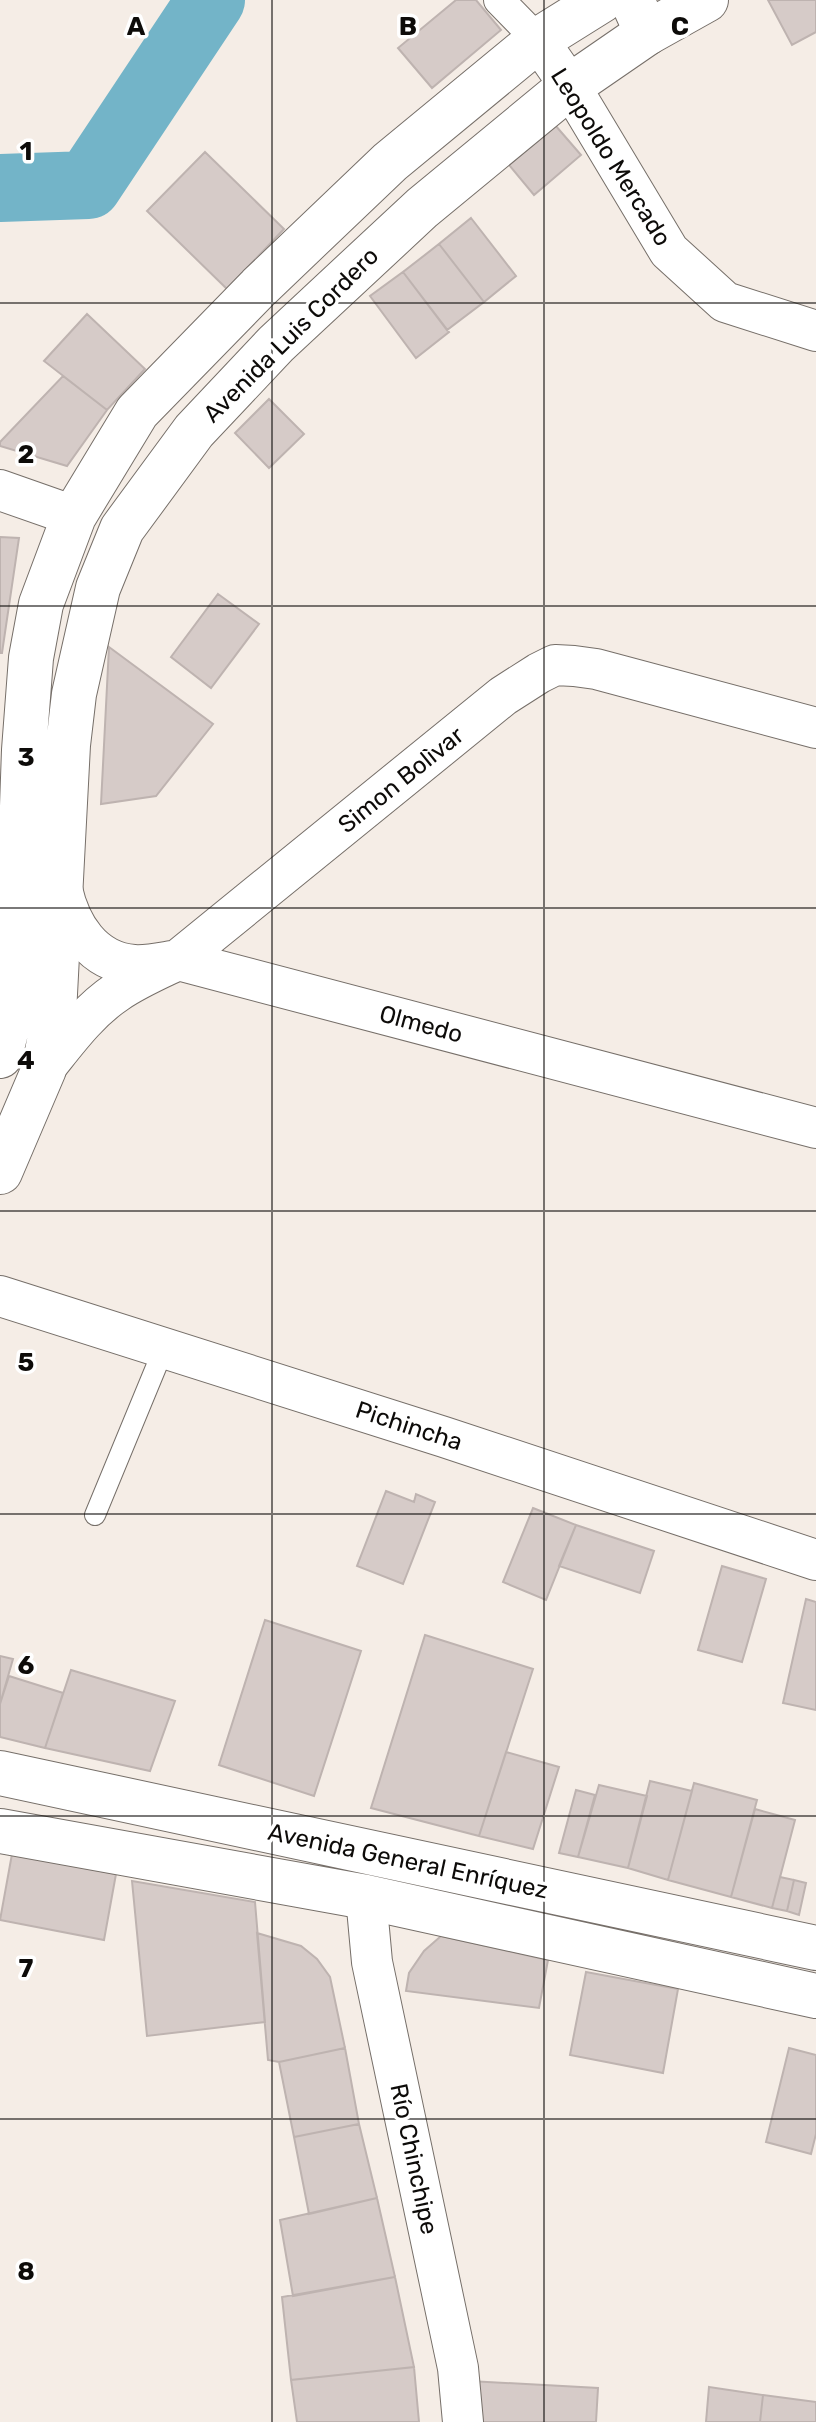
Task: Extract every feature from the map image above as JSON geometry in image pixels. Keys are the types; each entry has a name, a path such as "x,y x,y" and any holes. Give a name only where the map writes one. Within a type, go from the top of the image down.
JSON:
{"main road":[{"path":"0,1056 11,1012 16,960 12,752 41,604 74,516 137,412 248,298 390,162 538,40 602,0"},
{"name":"Avenida Luis Cordero","path":"0,1172 44,1069 54,1013 68,745 74,694 98,588 122,529 194,431 276,344 422,208 570,86 639,16 706,0"},
{"name":"Avenida General Enríquez","path":"0,1773 816,1948"},
{"name":"Avenida General Enríquez","path":"0,1831 366,1897 816,1996"}],"street":[{"path":"499,0 538,40"},
{"name":"Leopoldo Mercado","path":"538,40 570,86 669,251 725,302 816,331"},
{"path":"0,490 74,516"},
{"name":"Simon Bolìvar","path":"44,1069 78,1027 115,993 178,960 503,696 555,665 596,669 816,728"},
{"name":"Olmedo","path":"62,889 67,911 79,932 94,949 114,961 135,965 178,960 816,1128"},
{"name":"Pichincha","path":"0,1296 816,1560"},
{"name":"Río Chinchipe","path":"366,1897 372,1962 458,2368 463,2422"}],"lane":[{"path":"95,1515 164,1348"}],"building":[{"path":"456,0 476,0 501,30 432,88 398,48"},
{"path":"768,0 816,0 816,32 792,45"},
{"path":"555,125 581,155 534,195 509,165"},
{"path":"205,152 284,229 227,289 147,211"},
{"path":"471,218 516,276 484,302 439,244"},
{"path":"439,244 484,302 447,330 403,272"},
{"path":"403,272 449,332 416,358 370,296"},
{"path":"87,314 145,369 107,410 44,361"},
{"path":"63,376 107,410 67,466 0,446 0,442"},
{"path":"269,399 304,434 269,468 235,433"},
{"path":"0,537 19,538 2,653 0,653"},
{"path":"218,594 259,624 211,688 171,657"},
{"path":"109,647 213,724 156,796 101,804"},
{"path":"386,1491 414,1502 416,1494 435,1502 403,1584 357,1566"},
{"path":"533,1508 576,1525 546,1600 503,1582"},
{"path":"576,1525 654,1551 640,1593 559,1566"},
{"path":"722,1566 766,1579 742,1662 698,1650"},
{"path":"806,1599 816,1602 816,1710 783,1703"},
{"path":"265,1620 361,1651 314,1796 219,1765"},
{"path":"425,1635 533,1669 479,1836 371,1808"},
{"path":"0,1656 13,1659 0,1704"},
{"path":"71,1670 175,1701 150,1771 45,1748"},
{"path":"9,1676 63,1693 45,1748 0,1737 0,1704"},
{"path":"506,1752 559,1767 533,1849 479,1836"},
{"path":"650,1781 692,1791 668,1880 628,1868"},
{"path":"694,1783 757,1800 731,1897 668,1880"},
{"path":"599,1785 647,1796 628,1868 578,1857"},
{"path":"576,1790 595,1795 578,1857 559,1853"},
{"path":"755,1809 795,1820 772,1908 731,1897"},
{"path":"12,1854 116,1874 104,1940 0,1920"},
{"path":"780,1877 794,1880 787,1911 772,1908"},
{"path":"794,1880 806,1883 799,1915 787,1911"},
{"path":"132,1881 255,1902 265,2022 147,2036"},
{"path":"257,1933 301,1946 317,1959 330,1977 345,2048 279,2062 268,2060"},
{"path":"441,1936 548,1960 539,2008 406,1991 409,1973 424,1951"},
{"path":"586,1972 678,1989 663,2073 570,2055"},
{"path":"345,2048 359,2124 294,2137 279,2062"},
{"path":"789,2048 816,2055 816,2134 811,2154 766,2142"},
{"path":"359,2124 377,2198 309,2214 294,2137"},
{"path":"377,2198 395,2277 293,2296 280,2220"},
{"path":"395,2277 414,2367 291,2380 282,2297"},
{"path":"414,2367 419,2422 297,2422 291,2380"},
{"path":"469,2381 598,2388 596,2422 478,2422"},
{"path":"709,2387 763,2395 760,2422 706,2422"},
{"path":"763,2395 816,2402 816,2422 760,2422"}],"waterway":[{"path":"0,188 88,185 211,0"}]}
